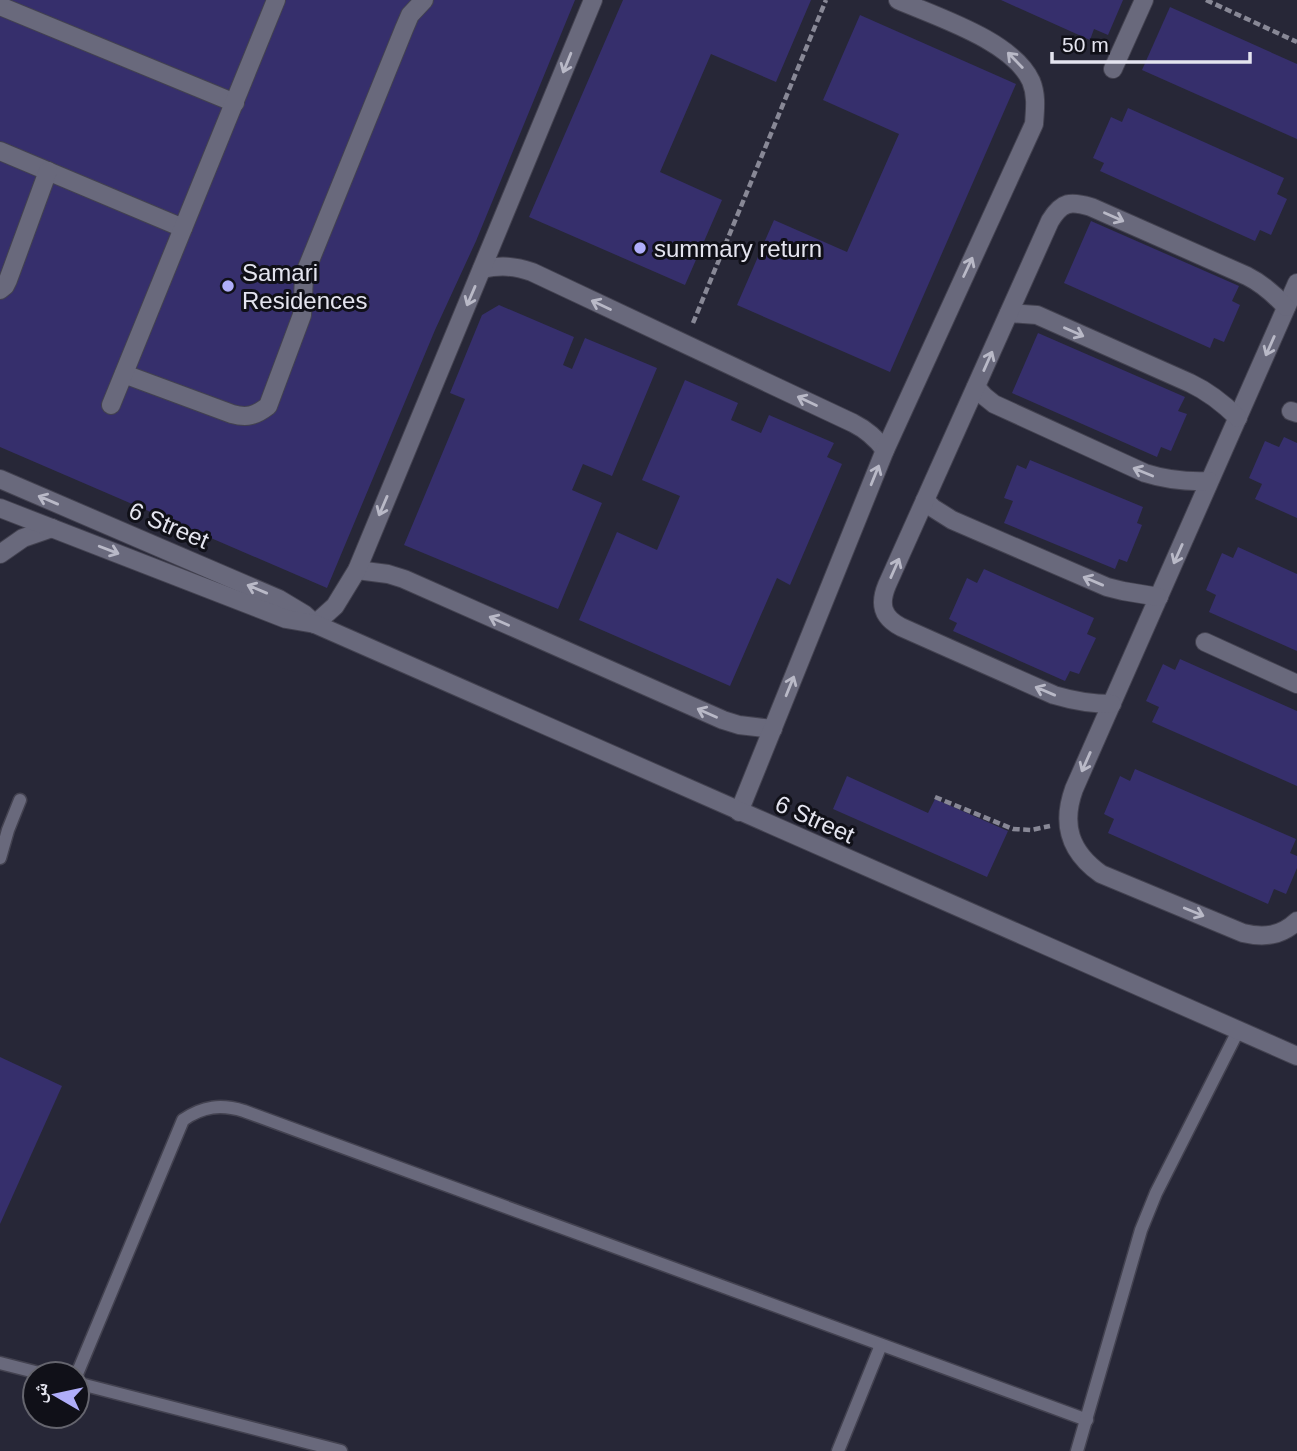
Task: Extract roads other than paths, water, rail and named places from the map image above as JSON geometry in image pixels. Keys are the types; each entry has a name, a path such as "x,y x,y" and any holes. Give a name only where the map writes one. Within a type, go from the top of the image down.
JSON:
{"street":[{"path":"111,405 276,0"},
{"path":"124,374 244,417 257,414 268,406 302,315 303,278 410,15 424,0"},
{"path":"315,624 335,606 357,570 593,0"},
{"path":"739,812 885,450 1034,124 1035,103 1031,82 1020,64 985,38 898,0"},
{"path":"1114,69 1144,0"},
{"path":"0,6 235,103"},
{"path":"0,151 183,228"},
{"path":"0,290 8,280 48,171"},
{"path":"1112,704 1082,702 1054,695 892,622 886,614 883,594 1050,221 1062,206 1072,202 1091,206 1247,276 1268,288 1286,307"},
{"path":"482,269 499,265 532,272 853,423 866,430 885,450"},
{"path":"1297,283 1074,789 1068,811 1070,835 1075,847 1101,874 1243,933 1274,935 1289,929 1297,921"},
{"path":"1009,313 1037,316 1190,383 1207,391 1238,418"},
{"path":"976,387 994,404 1145,473 1165,480 1209,481"},
{"name":"6 Street","path":"0,480 279,599 315,624"},
{"path":"925,500 952,520 1107,587 1159,597"},
{"name":"6 Street","path":"0,508 286,619 315,624 1297,1056"},
{"path":"0,554 23,538 51,527"},
{"path":"357,570 404,579 723,720 773,729"},
{"path":"1205,642 1297,684"}],"lane":[{"path":"0,858 20,800"},
{"path":"1077,1451 1141,1230 1238,1031"},
{"path":"83,1360 183,1120 200,1110 215,1106 244,1111 1087,1420"},
{"path":"838,1451 881,1345"},
{"path":"0,1363 21,1368"},
{"path":"91,1387 341,1451"}],"place":[{"name":"summary return","path":"640,248"},
{"name":"Samari Residences","path":"228,286"}]}
